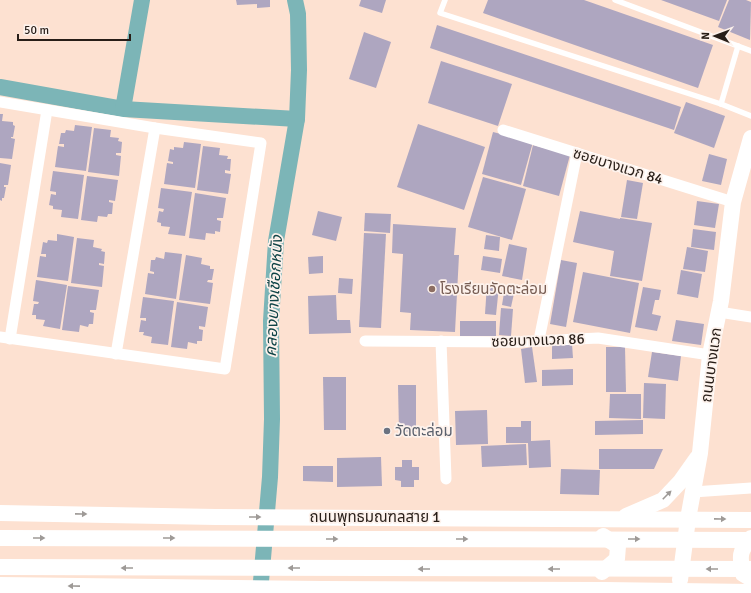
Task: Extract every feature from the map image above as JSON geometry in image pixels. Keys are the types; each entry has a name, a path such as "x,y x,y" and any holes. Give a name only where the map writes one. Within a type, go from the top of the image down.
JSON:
{"main road":[{"name":"ถนนบางแวก","path":"679,592 688,519 700,453 710,355 719,312 733,202 746,174 751,138"},
{"path":"620,518 662,500 680,482 700,453"},
{"name":"ถนนพุทธมณฑลสาย 1","path":"0,513 216,517 327,516 751,520"},
{"path":"496,517 592,529 618,546 617,559 598,576 523,589"},
{"name":"ถนนพุทธมณฑลสาย 1","path":"0,538 751,539"},
{"path":"751,539 746,543 740,557 743,574 751,578"},
{"path":"0,567 751,569"},
{"path":"0,585 21,589 197,588 433,591 523,589 751,592"}],"street":[{"path":"0,102 155,128 261,142 224,369 5,338 47,110"},
{"path":"116,354 155,128"},
{"name":"ซอยบางแวก 84","path":"503,130 733,202"},
{"path":"539,340 577,153"},
{"path":"719,312 751,317"},
{"name":"ซอยบางแวก 86","path":"365,341 518,342 598,338 710,355"},
{"path":"441,341 446,479"},
{"path":"693,492 751,488"}],"lane":[{"path":"445,0 440,13 721,104 751,116"},
{"path":"615,0 751,51"},
{"path":"721,104 738,46"}],"building":[{"path":"236,0 270,0 270,7 257,8 257,4 237,5"},
{"path":"361,0 386,0 382,13 359,6"},
{"path":"488,0 584,0 713,45 698,88 483,13"},
{"path":"661,0 727,0 719,21"},
{"path":"729,0 746,0 751,2 750,40 718,27"},
{"path":"437,25 681,107 674,130 430,48"},
{"path":"364,32 391,42 376,88 349,79"},
{"path":"441,61 512,84 498,126 428,103"},
{"path":"686,102 725,116 714,148 674,133"},
{"path":"0,114 3,114 2,121 13,122 13,125 15,126 13,137 11,137 15,139 12,159 0,158"},
{"path":"418,124 485,147 464,210 397,187"},
{"path":"75,125 92,127 86,171 55,167 58,146 64,147 64,144 59,144 61,133 65,133 66,130 74,131"},
{"path":"94,128 111,130 110,137 119,138 118,141 122,142 121,153 116,153 116,155 121,156 119,176 88,172"},
{"path":"493,132 533,142 521,185 482,174"},
{"path":"184,142 201,144 195,188 164,184 167,163 173,164 173,162 168,161 170,149 174,150 174,147 183,148"},
{"path":"533,145 570,155 559,196 523,186"},
{"path":"203,146 220,148 219,155 228,156 227,159 231,159 230,171 225,170 225,173 231,174 228,194 197,190"},
{"path":"709,154 727,159 721,185 702,181"},
{"path":"0,163 11,165 8,185 4,185 4,187 6,187 2,201 0,200"},
{"path":"53,171 84,175 78,219 61,217 62,210 53,209 53,206 49,205 51,194 56,195 56,192 50,191"},
{"path":"87,176 118,180 115,201 109,200 109,202 113,203 112,214 108,214 107,217 98,216 97,222 81,220"},
{"path":"483,177 526,189 512,240 468,227"},
{"path":"627,180 643,183 637,219 621,217"},
{"path":"161,188 192,192 185,236 168,234 170,227 161,226 161,223 157,222 159,211 163,212 164,209 158,208"},
{"path":"195,193 226,198 223,218 217,218 217,220 221,221 220,232 215,231 215,234 206,233 205,240 189,238"},
{"path":"697,201 719,204 715,228 694,225"},
{"path":"318,211 342,217 336,241 312,235"},
{"path":"580,211 620,219 652,223 642,281 610,276 614,251 573,242"},
{"path":"365,213 391,214 390,233 364,231"},
{"path":"393,224 456,228 454,255 459,255 455,332 410,330 411,313 400,312 403,254 392,253"},
{"path":"693,229 716,232 714,250 691,247"},
{"path":"364,233 386,234 381,328 359,327"},
{"path":"57,234 74,237 68,281 37,277 40,256 46,257 46,254 41,254 43,242 47,243 48,240 57,241"},
{"path":"486,235 500,237 499,251 484,249"},
{"path":"77,238 94,240 93,247 102,249 101,251 105,252 104,264 99,263 99,265 104,266 102,287 71,283"},
{"path":"509,244 527,248 522,280 502,276"},
{"path":"687,247 708,251 705,272 683,269"},
{"path":"165,252 182,254 176,299 145,294 148,273 154,274 154,272 150,271 151,260 155,260 156,257 164,259"},
{"path":"186,255 202,258 201,264 210,266 210,269 214,269 212,280 208,280 207,282 213,283 210,304 179,300"},
{"path":"323,256 323,273 309,274 308,257"},
{"path":"483,256 502,259 500,273 481,270"},
{"path":"561,260 577,263 566,327 550,324"},
{"path":"681,270 702,274 698,298 677,294"},
{"path":"583,272 639,283 630,333 573,322"},
{"path":"339,278 353,279 352,294 338,293"},
{"path":"36,280 67,285 60,329 43,326 45,320 36,319 36,315 32,315 34,304 38,304 39,302 33,301"},
{"path":"487,284 499,286 496,315 485,314"},
{"path":"68,286 99,290 96,310 90,310 90,312 94,313 93,324 89,324 88,327 80,325 79,332 62,330"},
{"path":"505,287 515,289 511,307 502,305"},
{"path":"643,287 661,290 659,300 655,300 652,314 661,316 657,331 635,327"},
{"path":"336,295 337,320 350,320 351,333 309,334 308,296"},
{"path":"143,297 174,301 168,345 151,343 152,337 143,335 144,332 139,332 141,320 146,321 146,318 140,318"},
{"path":"177,302 208,307 205,327 199,326 199,329 203,330 202,341 197,341 197,344 188,342 187,349 171,347"},
{"path":"501,308 513,309 511,336 499,335"},
{"path":"676,320 704,324 701,345 672,341"},
{"path":"460,321 496,321 496,336 460,336"},
{"path":"572,344 573,358 552,359 552,345"},
{"path":"532,347 537,382 525,383 521,349"},
{"path":"606,347 625,347 626,392 606,392"},
{"path":"652,352 681,356 678,381 648,377"},
{"path":"573,369 573,385 542,386 542,370"},
{"path":"323,377 346,377 346,430 324,430"},
{"path":"644,383 666,384 665,419 643,418"},
{"path":"398,385 416,385 416,432 399,432"},
{"path":"610,394 641,394 641,419 609,418"},
{"path":"487,410 488,444 456,445 455,411"},
{"path":"643,420 643,434 595,435 595,421"},
{"path":"521,421 531,421 531,441 550,440 551,467 529,468 528,443 506,443 506,427 521,427"},
{"path":"526,444 527,465 482,467 481,446"},
{"path":"599,449 663,449 654,469 599,469"},
{"path":"381,457 382,486 337,487 337,458"},
{"path":"402,460 412,460 412,467 419,467 419,480 414,480 414,487 401,487 401,481 395,480 395,467 402,467"},
{"path":"303,466 333,466 333,482 303,481"},
{"path":"561,469 600,470 599,495 560,494"}],"waterway":[{"path":"123,109 142,0"},
{"name":"คลองบางเชือกหนัง","path":"260,593 270,477 272,419 271,321 276,241 297,119 299,70 298,14 295,0"},
{"path":"0,87 123,109 297,119"}],"place":[{"name":"โรงเรียนวัดตะล่อม","path":"432,289"},
{"name":"วัดตะล่อม","path":"387,431"}]}
